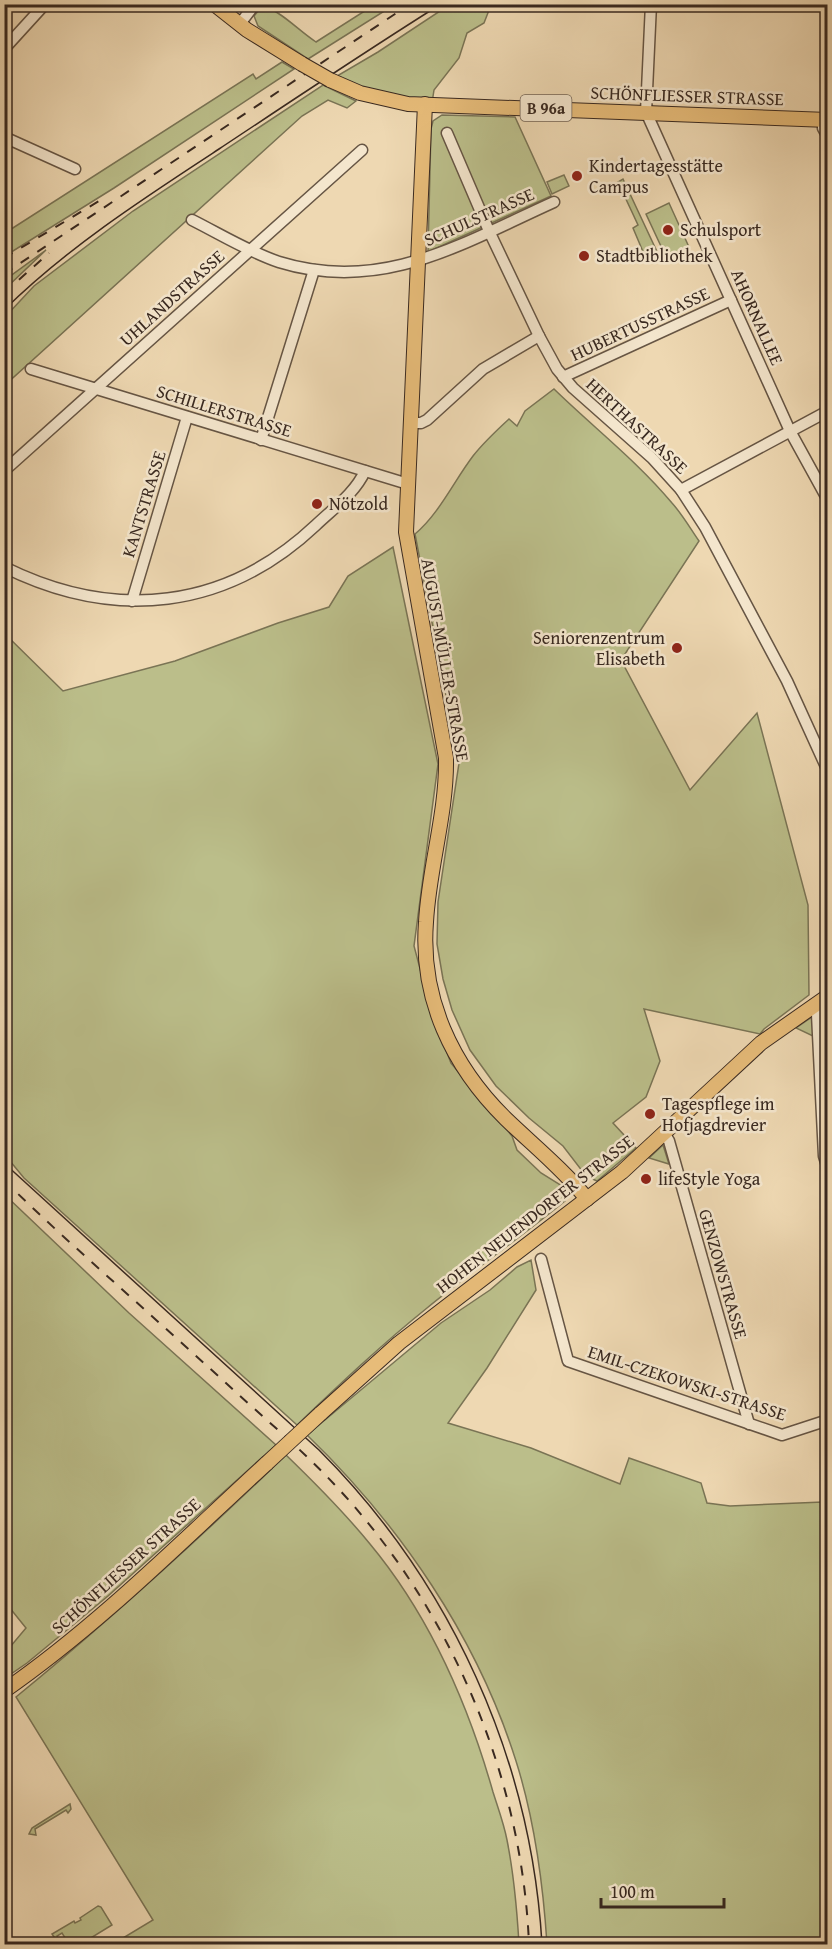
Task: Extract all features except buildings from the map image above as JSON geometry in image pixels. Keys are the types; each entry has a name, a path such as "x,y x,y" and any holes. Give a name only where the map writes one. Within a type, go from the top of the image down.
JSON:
{"main road":[{"name":"B 96a","path":"214,4 239,25"},
{"name":"SCHÖNFLIESSER STRASSE","path":"239,25 302,64 352,91 404,103 825,120"},
{"name":"AUGUST-MÜLLER-STRASSE","path":"425,104 406,532 446,759 445,783 426,921 427,965 431,993 445,1035 469,1076 505,1118 587,1199"},
{"name":"HOHEN NEUENDORFER STRASSE","path":"267,1463 399,1343 622,1172 761,1043 828,996"},
{"name":"SCHÖNFLIESSER STRASSE","path":"4,1691 99,1617 267,1463"}],"street":[{"path":"4,49 45,4"},
{"path":"239,25 255,4"},
{"name":"AHORNALLEE","path":"651,4 646,112 790,431 828,500"},
{"path":"825,120 823,128 828,137"},
{"name":"HERTHASTRASSE","path":"447,133 489,231 539,336 563,377 583,398 652,458 681,490 705,527 788,681 828,771"},
{"path":"4,137 75,170"},
{"name":"UHLANDSTRASSE","path":"4,471 362,150"},
{"name":"SCHULSTRASSE","path":"192,220 278,261 314,270 358,272 418,262 554,202"},
{"path":"261,440 314,270"},
{"name":"HUBERTUSSTRASSE","path":"563,377 731,300"},
{"path":"411,423 421,423 427,420 483,369 539,336"},
{"name":"SCHILLERSTRASSE","path":"31,369 408,484"},
{"path":"681,490 828,411"},
{"name":"KANTSTRASSE","path":"132,601 188,417"},
{"path":"4,567 61,591 99,599 132,601 193,594 257,570 285,552 355,488 365,471"},
{"path":"813,1005 817,1014 825,1156 828,1169"},
{"name":"GENZOWSTRASSE","path":"664,1133 669,1140 749,1424"},
{"name":"EMIL-CZEKOWSKI-STRASSE","path":"541,1259 568,1361 782,1435 828,1420"}],"green space":[{"path":"263,5 284,17 316,42 374,5 394,5 308,59 258,26 254,16"},
{"path":"449,5 491,5 484,23 467,33 459,58 434,90 432,103 364,93 337,76 378,52"},
{"path":"282,62 294,69 114,188 5,256 5,233 253,74 256,79"},
{"path":"323,85 356,101 347,108 328,100 302,116 5,385 5,317 34,286 133,211"},
{"path":"442,115 515,117 551,196 428,252 431,129 433,121"},
{"path":"564,175 569,186 552,194 547,182"},
{"path":"623,179 660,258 654,261 650,251 644,254 633,228 638,225 618,182"},
{"name":"Schulsport","path":"669,203 689,247 666,257 646,214"},
{"path":"46,250 5,289 5,280"},
{"path":"554,389 630,458 679,512 699,541 621,660 690,790 757,713 808,905 809,995 760,1034 644,1009 660,1061 646,1097 613,1123 636,1148 597,1181 586,1176 563,1146 529,1118 496,1086 470,1050 452,1010 443,979 437,944 438,902 459,763 415,534 432,517 473,456 486,441 509,419 517,426 525,411"},
{"path":"393,547 438,764 414,946 432,1014 451,1063 512,1136 517,1150 541,1173 567,1189 565,1201 410,1322 360,1365 297,1425 24,1178 5,1155 4,633 63,691 175,661 329,607 348,576"},
{"path":"812,1017 815,1037 796,1028"},
{"path":"663,1145 669,1164 649,1158"},
{"path":"5,1195 129,1313 276,1445 108,1596 27,1663 5,1678 5,1653 26,1628 5,1602"},
{"path":"531,1260 536,1290 487,1368 448,1423 531,1448 620,1484 629,1458 701,1483 707,1503 730,1506 823,1502 827,1505 827,1944 547,1944 540,1875 523,1784 500,1715 480,1670 432,1585 404,1545 373,1506 307,1435 441,1323 490,1290 517,1267"},
{"path":"286,1455 350,1521 391,1571 411,1600 444,1662 472,1726 504,1828 513,1879 519,1944 113,1944 153,1920 16,1697 154,1579"},
{"path":"70,1804 71,1809 68,1813 66,1810 35,1829 36,1835 29,1834 32,1828"},
{"path":"98,1906 101,1907 112,1925 81,1944 69,1944 62,1933 57,1936 60,1942 58,1943 52,1934 74,1921 75,1923 81,1920 80,1918"}],"tram line":[{"path":"4,310 80,244 135,205 441,4"},
{"path":"4,1163 319,1450 366,1501 408,1557 445,1615 476,1677 501,1741 521,1807 535,1875 542,1944"}],"railway":[{"path":"4,274 410,4"},
{"path":"4,258 99,201"},
{"path":"4,293 49,253"},
{"path":"4,1180 311,1461 375,1532 412,1584 445,1639 472,1697 495,1757 512,1818 523,1881 529,1944"}],"place":[{"name":"Kindertagesstätte Campus","path":"577,176"},
{"name":"Schulsport","path":"668,230"},
{"name":"Stadtbibliothek","path":"584,256"},
{"name":"Nötzold","path":"317,504"},
{"name":"Seniorenzentrum Elisabeth","path":"677,648"},
{"name":"Tagespflege im Hofjagdrevier","path":"650,1114"},
{"name":"lifeStyle Yoga","path":"646,1179"}]}
